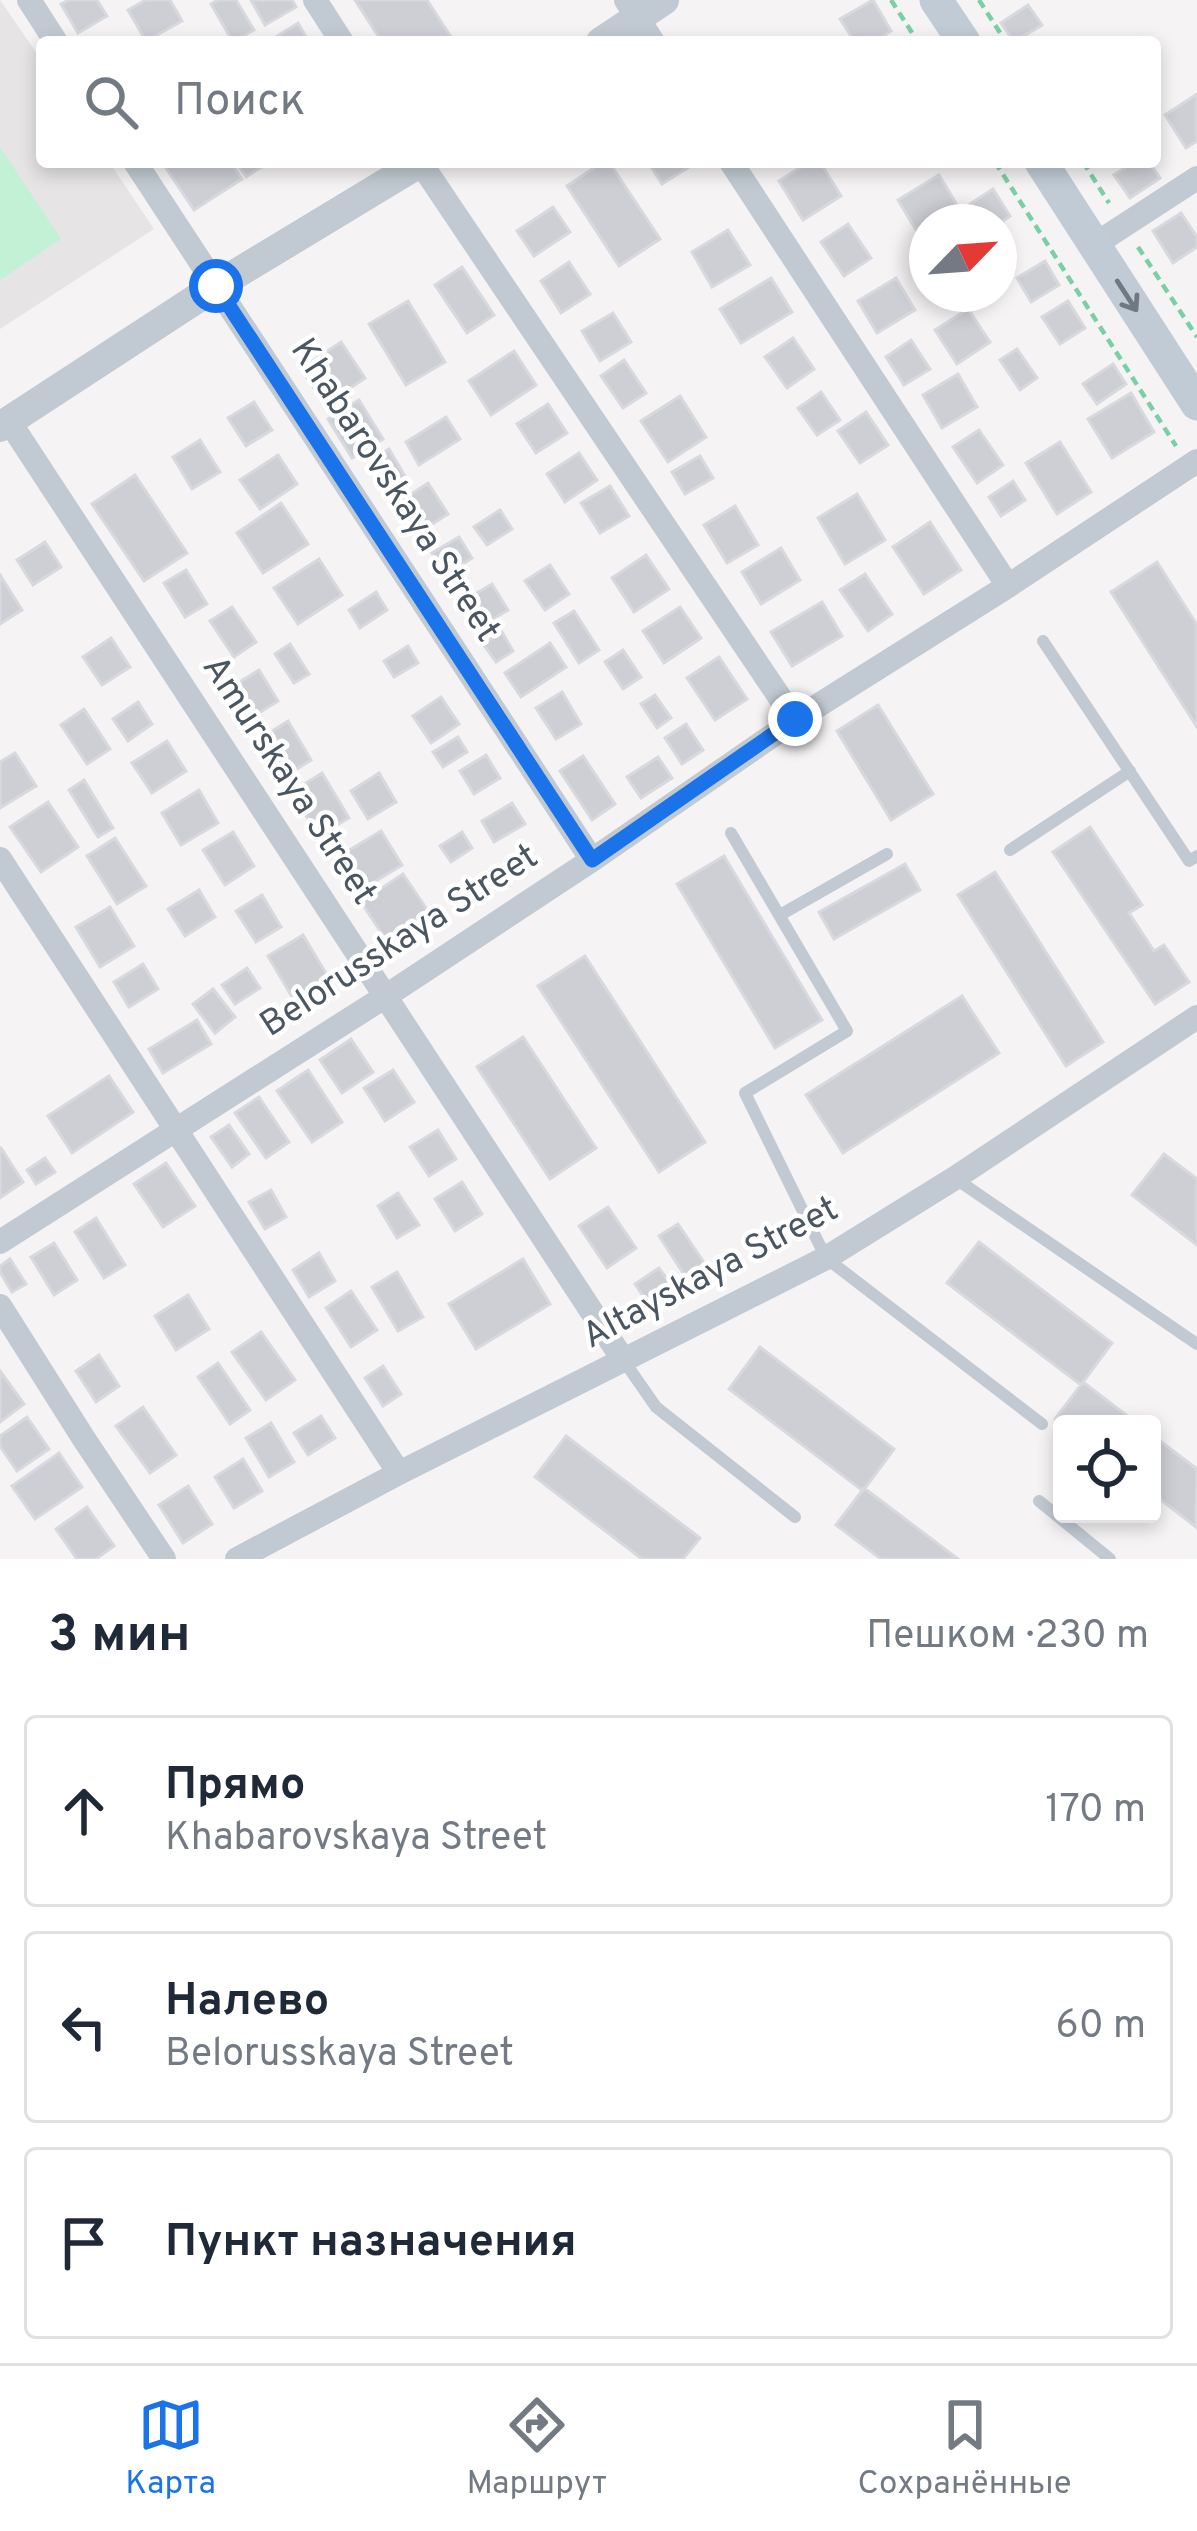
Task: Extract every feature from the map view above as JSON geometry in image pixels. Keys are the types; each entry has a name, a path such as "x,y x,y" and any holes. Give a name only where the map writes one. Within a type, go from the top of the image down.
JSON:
{"main road":[{"path":"936,0 960,36"},
{"path":"1045,168 1197,404"}],"street":[{"path":"29,0 52,36"},
{"path":"315,0 338,36"},
{"path":"611,36 664,0"},
{"name":"Khabarovskaya Street","path":"139,168 592,860"},
{"path":"5,424 216,286 410,168"},
{"path":"424,168 795,719"},
{"path":"735,168 1008,586"},
{"path":"1094,244 1197,178"},
{"name":"Amurskaya Street","path":"5,424 624,1361"},
{"name":"Belorusskaya Street","path":"0,1242 386,996 795,719 1193,464"},
{"path":"0,859 398,1473"},
{"name":"Altayskaya Street","path":"236,1559 826,1258 1197,1017"},
{"path":"0,1306 164,1559"}],"lane":[{"path":"1042,641 1190,861 1197,856"},
{"path":"1010,850 1130,772"},
{"path":"731,833 847,1031 745,1093 826,1258 1042,1424"},
{"path":"780,915 887,854"},
{"path":"955,1178 1197,1344"},
{"path":"624,1361 656,1408 795,1517"},
{"path":"1039,1501 1110,1559"}],"path":[{"path":"891,0 914,36"},
{"path":"979,0 1002,36"},
{"path":"998,168 1193,464"},
{"path":"1087,168 1197,337"}],"shaded area":[{"path":"0,0 36,52 36,168 113,168 154,229 0,329"}],"green space":[{"path":"0,147 61,239 0,280"}],"building":[{"path":"97,0 107,16 78,33 61,4"},
{"path":"146,0 170,0 182,21 155,36 143,36 128,10"},
{"path":"236,0 254,30 230,36 211,4"},
{"path":"251,0 292,0 296,7 265,25"},
{"path":"355,0 427,0 450,36 378,36"},
{"path":"873,0 891,31 883,36 851,36 840,19"},
{"path":"1028,5 1042,25 1024,36 1010,36 1001,23"},
{"path":"298,23 306,36 277,36"},
{"path":"1197,94 1197,141 1186,148 1165,115"},
{"path":"166,168 235,168 242,179 194,210"},
{"path":"594,168 613,168 660,239 619,266 567,186"},
{"path":"652,168 687,168 662,184"},
{"path":"800,168 824,168 841,196 803,220 779,181"},
{"path":"1125,168 1153,168 1160,178 1130,198 1114,175"},
{"path":"939,175 956,204 909,204 909,218 898,200"},
{"path":"993,189 1002,204 970,204"},
{"path":"553,207 570,232 534,256 517,231"},
{"path":"1181,213 1197,237 1197,247 1173,263 1153,231"},
{"path":"848,224 871,258 844,276 821,242"},
{"path":"728,230 750,265 712,287 692,252"},
{"path":"1045,261 1059,285 1031,302 1017,278"},
{"path":"569,262 590,294 561,313 541,281"},
{"path":"462,267 494,315 467,333 435,285"},
{"path":"771,278 792,312 741,343 720,309"},
{"path":"896,278 912,312 877,333 858,301"},
{"path":"408,301 445,362 406,385 369,324"},
{"path":"1068,301 1085,328 1060,344 1042,317"},
{"path":"970,312 990,342 957,364 935,330"},
{"path":"613,313 631,342 600,361 582,331"},
{"path":"793,338 814,369 787,388 765,357"},
{"path":"911,340 930,369 904,385 886,357"},
{"path":"341,342 365,378 325,405 301,369"},
{"path":"1017,349 1037,378 1020,390 1000,360"},
{"path":"514,351 536,385 491,415 469,381"},
{"path":"624,360 646,393 623,408 601,376"},
{"path":"1113,364 1126,384 1097,404 1083,384"},
{"path":"958,374 977,407 942,428 923,395"},
{"path":"821,392 840,420 817,435 798,408"},
{"path":"1131,393 1154,432 1112,458 1088,419"},
{"path":"680,396 706,437 668,462 641,421"},
{"path":"359,400 383,439 352,458 328,419"},
{"path":"254,402 272,430 246,446 228,418"},
{"path":"548,404 567,433 536,453 517,424"},
{"path":"866,412 888,445 860,463 838,431"},
{"path":"446,417 460,439 419,465 406,442"},
{"path":"979,430 1003,465 977,483 953,447"},
{"path":"200,440 220,472 192,489 173,457"},
{"path":"1060,442 1091,492 1057,514 1026,463"},
{"path":"389,449 409,483 392,494 372,460"},
{"path":"579,453 597,480 565,502 547,474"},
{"path":"278,455 297,484 260,509 240,480"},
{"path":"700,456 713,478 685,494 672,472"},
{"path":"135,475 187,553 144,581 92,504"},
{"path":"1013,481 1025,500 1001,516 989,497"},
{"path":"428,483 448,514 418,533 398,503"},
{"path":"610,486 629,516 600,533 581,503"},
{"path":"857,494 885,540 845,564 818,518"},
{"path":"281,503 308,544 263,573 237,533"},
{"path":"735,506 758,545 727,563 704,525"},
{"path":"500,510 512,529 487,545 474,527"},
{"path":"930,522 961,570 924,594 893,547"},
{"path":"459,537 472,558 445,575 432,553"},
{"path":"45,542 61,567 33,585 17,560"},
{"path":"781,548 800,580 761,604 742,572"},
{"path":"646,555 669,589 634,612 612,578"},
{"path":"319,559 342,595 298,624 274,588"},
{"path":"1157,562 1197,625 1197,727 1111,592"},
{"path":"550,565 569,594 545,610 525,581"},
{"path":"186,570 207,604 185,617 164,583"},
{"path":"865,574 892,614 868,631 840,590"},
{"path":"0,575 22,610 0,624"},
{"path":"492,584 508,610 478,628 463,601"},
{"path":"376,592 387,610 360,628 349,610"},
{"path":"822,602 842,636 792,666 771,632"},
{"path":"232,607 256,642 234,657 210,621"},
{"path":"680,607 701,638 664,663 643,631"},
{"path":"574,611 599,650 579,663 554,623"},
{"path":"502,632 513,651 496,662 483,644"},
{"path":"111,638 130,667 102,685 83,657"},
{"path":"550,643 566,667 521,697 505,673"},
{"path":"290,644 309,674 294,683 275,654"},
{"path":"408,646 418,663 394,677 384,661"},
{"path":"623,650 641,677 623,689 605,662"},
{"path":"719,657 747,699 715,720 687,678"},
{"path":"259,670 278,701 246,721 227,690"},
{"path":"562,692 581,724 556,739 536,708"},
{"path":"655,695 671,718 657,728 641,704"},
{"path":"441,697 459,724 431,743 413,716"},
{"path":"138,702 152,724 128,741 113,719"},
{"path":"878,705 933,794 891,820 837,731"},
{"path":"84,709 110,749 87,764 61,725"},
{"path":"288,721 311,760 281,779 258,740"},
{"path":"686,724 703,750 682,764 665,738"},
{"path":"458,737 467,752 443,767 433,752"},
{"path":"167,741 186,771 152,793 132,763"},
{"path":"15,753 36,786 0,808 0,762"},
{"path":"486,755 500,778 474,794 460,771"},
{"path":"583,756 615,804 592,820 560,771"},
{"path":"658,757 672,778 641,798 627,777"},
{"path":"322,773 349,818 318,836 292,792"},
{"path":"379,773 396,802 368,819 351,791"},
{"path":"84,780 113,828 98,837 69,790"},
{"path":"199,790 218,823 181,845 162,813"},
{"path":"48,802 78,847 41,872 10,827"},
{"path":"512,803 525,824 494,842 482,821"},
{"path":"1090,827 1142,905 1129,913 1154,951 1164,945 1189,982 1155,1004 1053,852"},
{"path":"381,831 402,865 353,895 333,860"},
{"path":"233,832 254,866 225,885 203,850"},
{"path":"462,832 472,848 451,862 440,846"},
{"path":"115,838 146,886 117,904 87,856"},
{"path":"724,856 822,1020 775,1048 677,884"},
{"path":"905,864 920,890 834,939 819,912"},
{"path":"995,872 1103,1042 1066,1066 958,895"},
{"path":"403,874 428,911 386,940 361,902"},
{"path":"199,890 215,917 185,936 168,909"},
{"path":"262,895 281,927 256,942 236,911"},
{"path":"110,907 134,946 100,967 76,927"},
{"path":"303,935 330,980 295,1002 268,956"},
{"path":"585,956 705,1142 659,1172 538,986"},
{"path":"143,964 158,989 129,1007 114,982"},
{"path":"247,968 260,988 235,1004 222,985"},
{"path":"213,989 235,1017 215,1033 193,1004"},
{"path":"962,996 999,1053 843,1153 806,1095"},
{"path":"197,1020 211,1044 163,1073 149,1049"},
{"path":"523,1037 596,1148 550,1179 477,1067"},
{"path":"351,1039 373,1072 342,1093 320,1060"},
{"path":"308,1070 342,1122 312,1142 277,1091"},
{"path":"393,1070 414,1102 385,1121 364,1088"},
{"path":"109,1076 133,1112 72,1153 48,1116"},
{"path":"259,1097 289,1142 266,1158 235,1113"},
{"path":"229,1125 249,1154 232,1167 211,1137"},
{"path":"438,1130 456,1159 429,1176 410,1147"},
{"path":"0,1149 23,1182 0,1198"},
{"path":"1164,1154 1197,1179 1197,1245 1132,1195"},
{"path":"45,1158 55,1172 36,1184 27,1170"},
{"path":"166,1163 195,1206 163,1227 134,1184"},
{"path":"462,1182 482,1214 455,1231 435,1199"},
{"path":"271,1190 286,1217 265,1229 249,1202"},
{"path":"398,1193 419,1225 397,1238 378,1206"},
{"path":"608,1207 636,1248 607,1268 579,1226"},
{"path":"96,1218 125,1265 104,1278 75,1232"},
{"path":"678,1224 707,1267 687,1279 659,1236"},
{"path":"979,1242 1112,1343 1081,1385 947,1283"},
{"path":"54,1243 77,1280 54,1295 31,1257"},
{"path":"319,1253 335,1281 309,1297 293,1270"},
{"path":"10,1259 26,1284 12,1292 0,1272 0,1266"},
{"path":"523,1259 550,1304 476,1349 449,1304"},
{"path":"659,1268 671,1285 647,1302 635,1284"},
{"path":"397,1272 423,1317 398,1331 372,1287"},
{"path":"351,1291 377,1330 351,1347 326,1308"},
{"path":"188,1295 209,1329 176,1350 155,1316"},
{"path":"261,1332 295,1380 266,1400 232,1352"},
{"path":"760,1347 894,1449 863,1491 729,1389"},
{"path":"99,1355 119,1386 96,1402 76,1371"},
{"path":"218,1363 250,1410 230,1424 198,1377"},
{"path":"383,1366 401,1394 383,1406 365,1378"},
{"path":"0,1371 24,1404 0,1422"},
{"path":"1083,1382 1126,1415 1058,1415"},
{"path":"143,1407 176,1455 150,1473 116,1426"},
{"path":"321,1416 335,1438 308,1455 294,1433"},
{"path":"27,1417 49,1449 17,1471 0,1446 0,1436"},
{"path":"271,1423 294,1462 269,1477 246,1438"},
{"path":"566,1436 700,1538 683,1559 642,1559 535,1477"},
{"path":"1161,1442 1197,1469 1196,1527 1161,1500"},
{"path":"59,1453 82,1487 35,1519 12,1486"},
{"path":"243,1459 262,1491 234,1508 215,1477"},
{"path":"188,1486 212,1524 183,1543 159,1505"},
{"path":"864,1488 958,1559 881,1559 836,1525"},
{"path":"87,1507 114,1546 96,1559 77,1559 56,1529"}],"route":[{"path":"216,286 592,860 795,719"}]}
